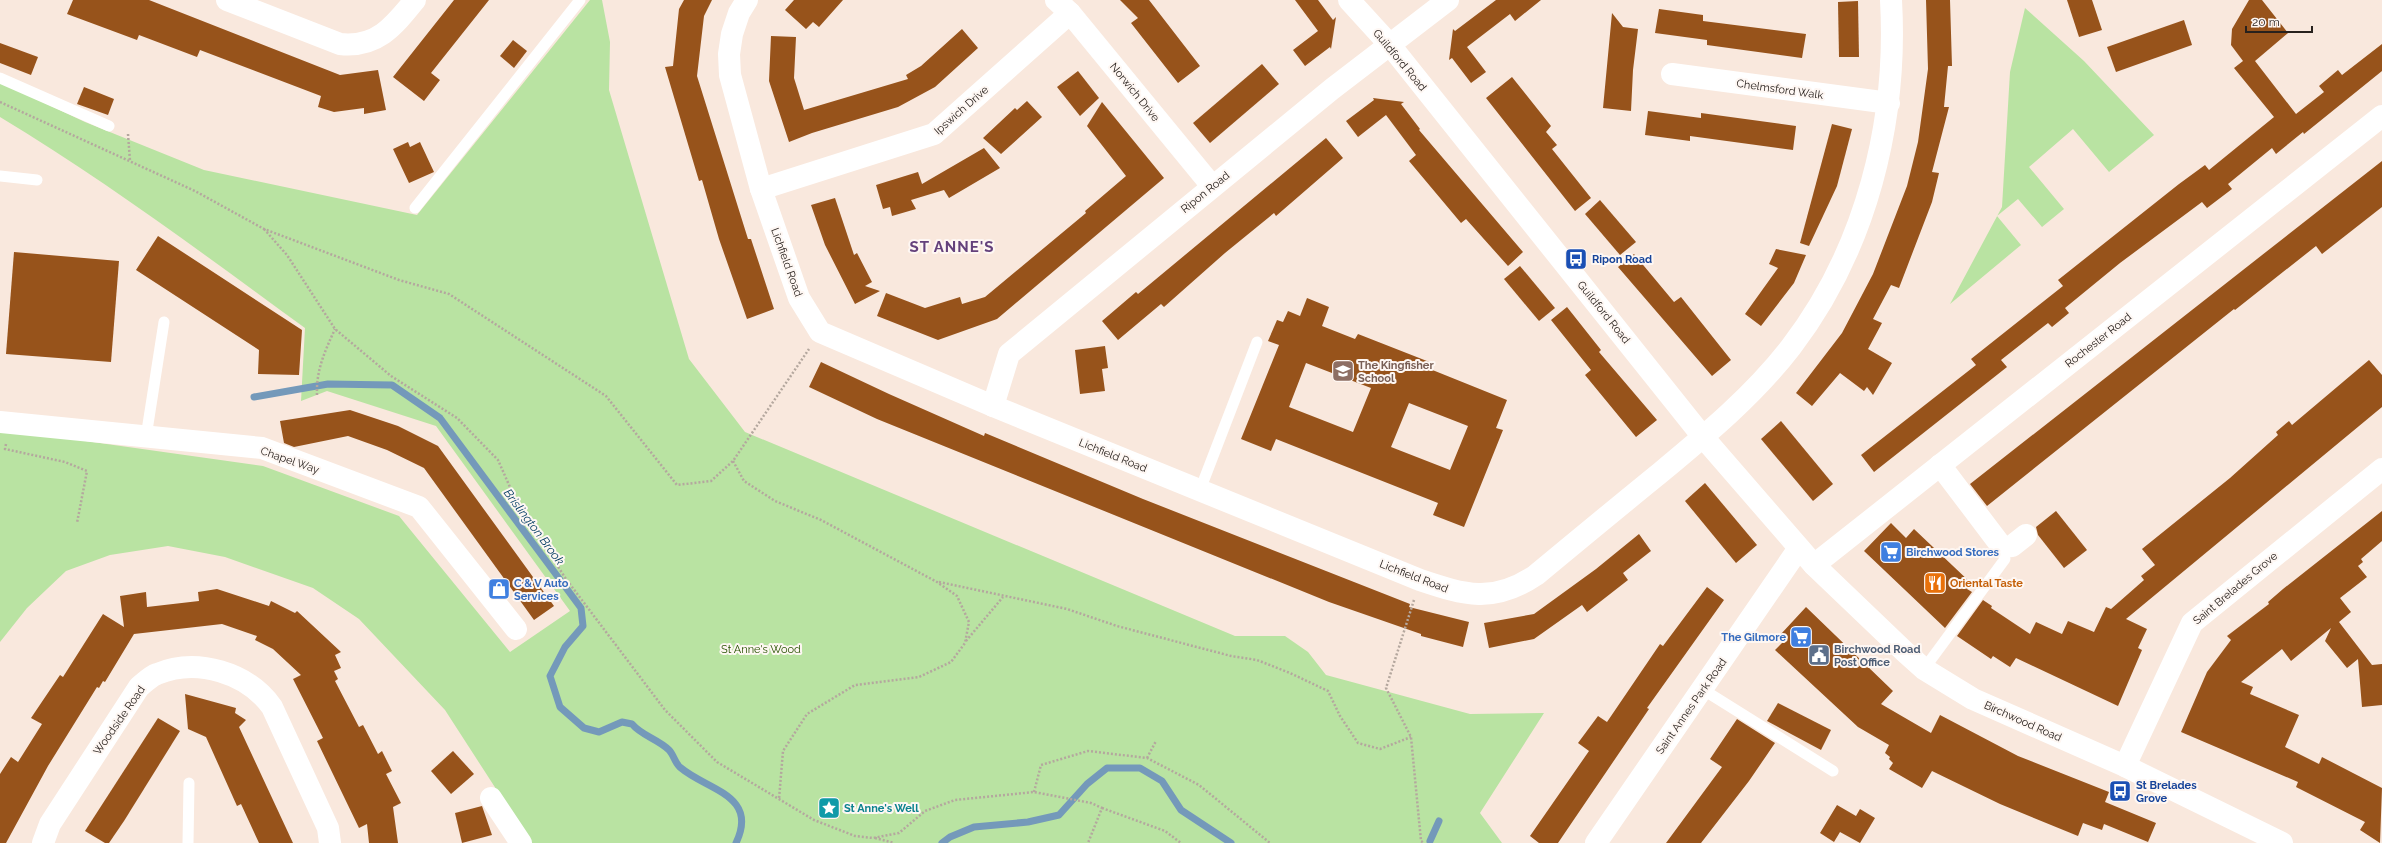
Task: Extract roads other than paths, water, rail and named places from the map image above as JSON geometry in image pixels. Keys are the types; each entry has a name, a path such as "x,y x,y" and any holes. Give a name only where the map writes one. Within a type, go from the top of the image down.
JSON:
{"street":[{"path":"227,0 340,44 350,45 360,44 380,38 396,24 415,0"},
{"name":"Lichfield Road","path":"747,0 735,23 729,60 730,75 761,189 799,298 820,332 993,406 1420,580 1462,593 1473,594 1496,593 1526,582 1703,437 1751,392 1791,347 1825,294 1869,196 1882,145 1889,103 1893,34 1891,0"},
{"name":"Guildford Road","path":"1349,0 1390,45 1703,437 1799,548"},
{"name":"Ripon Road","path":"993,406 1009,354 1212,186 1448,0"},
{"name":"Ipswich Drive","path":"761,189 934,134 1063,6"},
{"name":"Norwich Drive","path":"1063,6 1212,186"},
{"name":"Chelmsford Walk","path":"1672,74 1889,103"},
{"name":"Rochester Road","path":"1814,565 2382,116"},
{"name":"Chapel Way","path":"4,423 262,448 419,507 516,629"},
{"path":"1940,465 2002,547 2012,546 2026,535"},
{"name":"Saint Brelades Grove","path":"2126,766 2192,623 2382,469"},
{"name":"Birchwood Road","path":"1799,548 1814,565 1924,668 1973,699 2126,766 2282,843"},
{"name":"Saint Annes Park Road","path":"1596,843 1799,548"},
{"name":"Woodside Road","path":"43,843 50,824 139,686 156,674 176,668 196,668 222,671 242,679 263,694 272,707 328,828 330,843"},
{"path":"490,798 521,843"}],"lane":[{"path":"414,208 580,0"},
{"path":"0,78 109,126"},
{"path":"0,176 37,180"},
{"path":"146,437 164,322"},
{"path":"1200,490 1257,342"},
{"path":"1924,668 2005,559"},
{"path":"1702,689 1833,771"},
{"path":"188,843 189,783"}],"waterway":[{"name":"Brislington Brook","path":"254,397 328,384 392,385 440,418 581,608 583,626 565,647 550,676 560,707 584,728 599,732 622,722 632,724 640,732 665,746 671,752 677,764 681,768 727,796 736,804 741,814 741,827 736,843"},
{"name":"Brislington Brook","path":"942,843 950,837 974,827 1028,822 1059,815 1087,784 1107,768 1140,768 1162,781 1181,810 1231,843"},
{"path":"1430,841 1439,821"}],"place":[{"name":"Ripon Road","path":"1576,259"},
{"name":"The Kingfisher School","path":"1343,371"},
{"name":"Birchwood Stores","path":"1891,552"},
{"name":"Oriental Taste","path":"1935,583"},
{"name":"C & V Auto Services","path":"499,589"},
{"name":"The Gilmore","path":"1801,637"},
{"name":"Birchwood Road Post Office","path":"1819,655"},
{"name":"St Brelades Grove","path":"2120,791"},
{"name":"St Anne's Well","path":"829,808"}],"district":[{"name":"ST ANNE'S","path":"952,247"}],"park label":[{"name":"St Anne's Wood","path":"761,649"}]}
